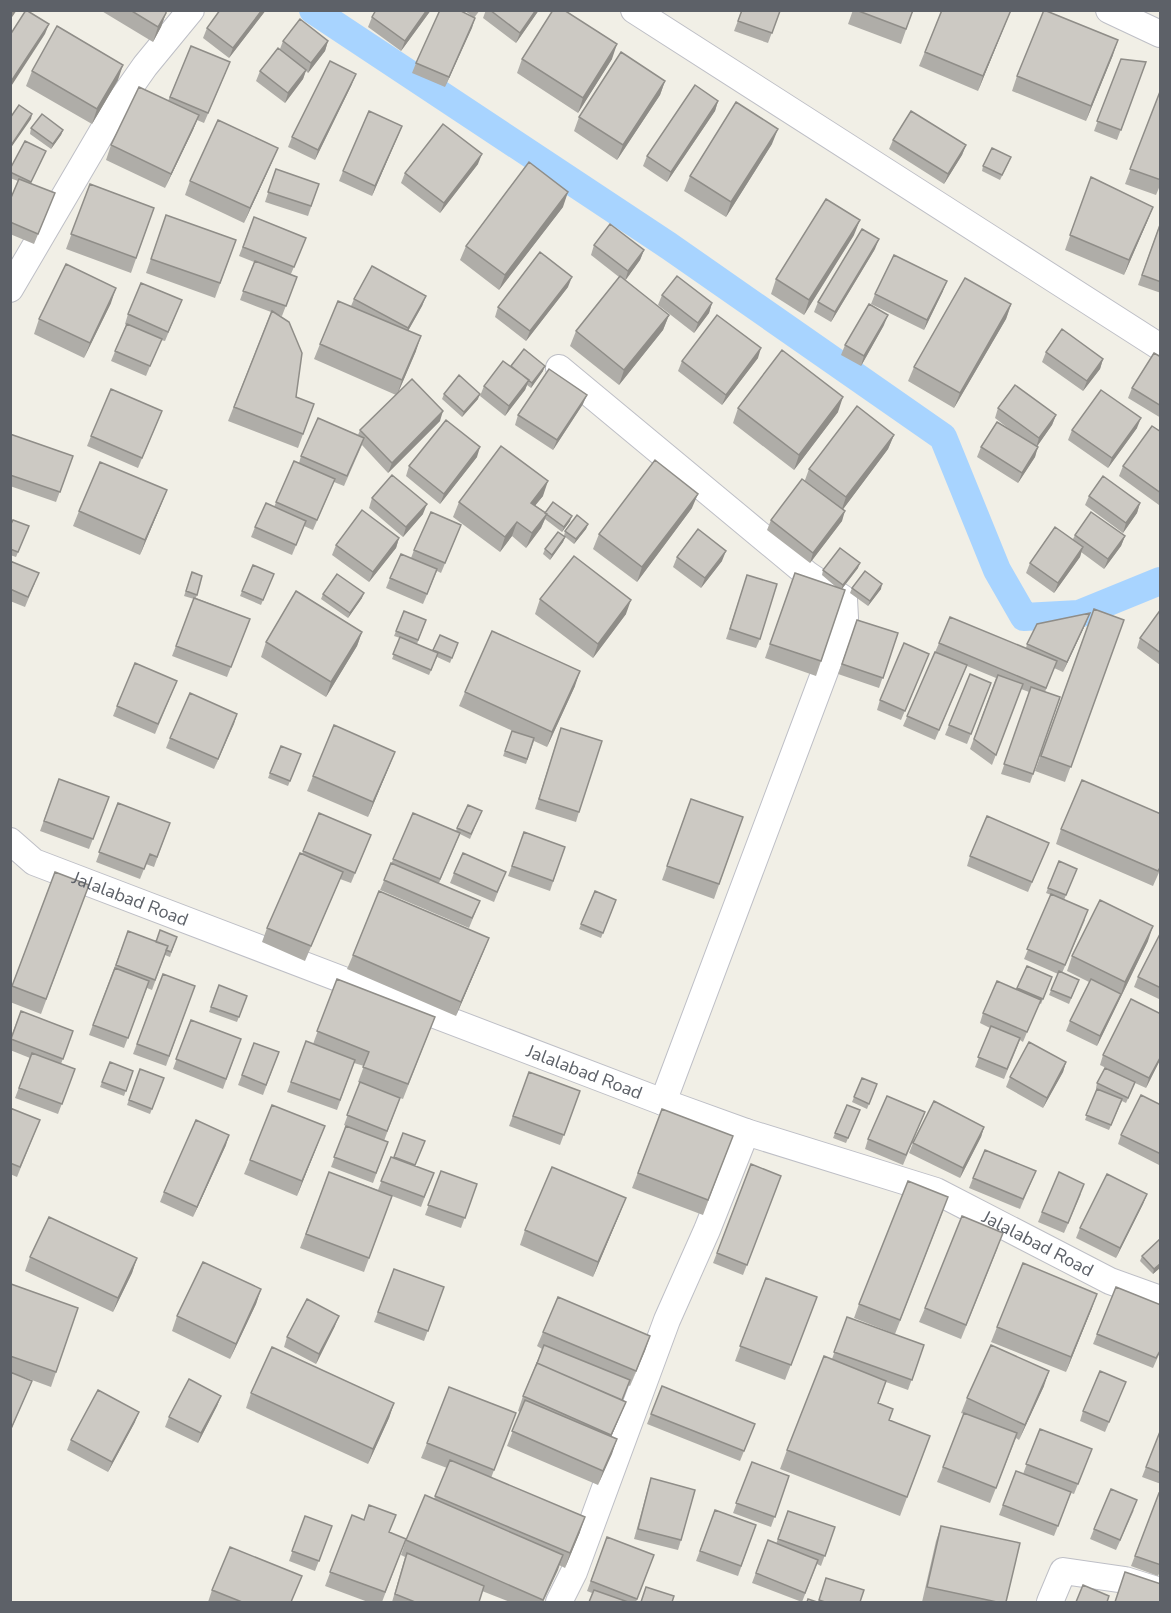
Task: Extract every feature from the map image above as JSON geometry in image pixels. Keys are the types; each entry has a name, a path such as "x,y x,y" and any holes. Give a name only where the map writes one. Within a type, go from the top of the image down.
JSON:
{"street":[{"path":"10,289 119,103 145,66 191,10"},
{"path":"634,10 1161,347"},
{"path":"1109,10 1161,34"},
{"path":"559,368 807,574 844,599 845,618 663,1102"},
{"name":"Jalalabad Road","path":"10,841 34,861 663,1102 746,1132 936,1191 1110,1281 1161,1299"},
{"path":"559,1602 574,1572 667,1320 707,1230 746,1132"},
{"path":"1050,1602 1063,1571 1125,1580 1161,1591"}],"building":[{"path":"26,10 49,24 10,83 10,35"},
{"path":"130,10 166,10 166,13 158,27"},
{"path":"220,10 262,10 233,48 207,28"},
{"path":"376,10 427,10 405,41 372,17"},
{"path":"440,10 459,10 475,18 449,77 416,63"},
{"path":"490,10 536,10 520,33"},
{"path":"553,10 564,10 617,44 583,98 522,59"},
{"path":"742,10 780,11 772,33 738,21"},
{"path":"856,10 913,10 906,29"},
{"path":"942,10 1011,10 983,76 925,52"},
{"path":"1044,10 1118,40 1091,106 1017,76"},
{"path":"300,19 328,41 311,63 283,41"},
{"path":"57,26 123,65 97,109 32,71"},
{"path":"191,46 230,62 208,113 170,97"},
{"path":"278,48 306,70 288,93 260,71"},
{"path":"621,52 665,81 623,145 579,117"},
{"path":"1121,59 1146,62 1121,130 1097,121"},
{"path":"330,61 356,74 318,150 292,137"},
{"path":"695,85 718,101 671,172 647,156"},
{"path":"139,87 199,115 171,174 111,145"},
{"path":"1161,89 1161,180 1130,169"},
{"path":"736,102 778,129 731,202 690,176"},
{"path":"19,105 32,114 10,147 10,118"},
{"path":"369,111 402,126 375,186 343,171"},
{"path":"911,111 966,145 948,174 893,140"},
{"path":"42,114 63,130 53,144 31,128"},
{"path":"218,120 278,148 250,208 190,181"},
{"path":"443,124 482,154 444,203 405,173"},
{"path":"25,141 46,151 31,182 10,172"},
{"path":"992,148 1011,157 1002,175 983,166"},
{"path":"529,162 568,192 505,275 466,246"},
{"path":"276,169 319,184 311,206 268,192"},
{"path":"1091,177 1153,207 1129,260 1070,235"},
{"path":"19,179 55,193 38,234 10,222 10,200"},
{"path":"90,184 154,208 136,258 71,234"},
{"path":"826,199 860,220 809,300 776,279"},
{"path":"166,215 236,240 220,283 151,259"},
{"path":"254,217 306,238 294,267 243,247"},
{"path":"1161,222 1161,282 1142,275"},
{"path":"610,224 644,250 628,271 594,245"},
{"path":"862,229 879,239 835,312 818,302"},
{"path":"540,252 572,277 530,331 498,307"},
{"path":"894,255 947,281 927,320 875,294"},
{"path":"255,261 297,277 286,306 243,291"},
{"path":"66,264 116,288 90,343 39,319"},
{"path":"372,266 426,296 408,328 354,299"},
{"path":"620,276 669,315 624,370 576,331"},
{"path":"677,276 712,303 698,323 662,295"},
{"path":"965,278 1011,304 960,393 914,367"},
{"path":"141,283 182,300 168,332 128,314"},
{"path":"338,301 421,336 402,380 320,344"},
{"path":"869,304 888,315 864,356 845,345"},
{"path":"272,311 289,322 302,353 296,397 314,404 303,434 234,407"},
{"path":"717,315 761,348 726,395 682,361"},
{"path":"127,324 162,339 150,366 115,351"},
{"path":"1062,329 1103,359 1087,381 1046,352"},
{"path":"524,349 545,366 532,383 511,366"},
{"path":"782,350 843,397 799,455 738,408"},
{"path":"1154,353 1161,357 1161,406 1132,388"},
{"path":"503,361 529,380 509,406 484,386"},
{"path":"549,369 587,395 557,440 518,415"},
{"path":"459,375 480,394 464,412 444,394"},
{"path":"412,379 443,411 392,463 360,430"},
{"path":"1015,385 1056,415 1039,438 998,408"},
{"path":"111,389 162,411 142,458 91,436"},
{"path":"1101,390 1141,418 1112,458 1072,430"},
{"path":"857,406 894,435 846,497 809,469"},
{"path":"318,418 364,438 347,476 301,456"},
{"path":"446,420 480,447 444,494 409,466"},
{"path":"997,422 1038,447 1022,473 981,447"},
{"path":"1152,426 1161,432 1161,493 1123,466"},
{"path":"10,434 73,456 60,492 10,475"},
{"path":"501,446 548,481 531,503 547,514 532,533 517,522 505,537 459,502"},
{"path":"655,460 698,494 642,567 599,534"},
{"path":"294,461 335,479 317,520 276,502"},
{"path":"100,462 167,490 145,540 79,511"},
{"path":"392,475 427,504 406,527 372,498"},
{"path":"1103,476 1140,503 1126,523 1089,496"},
{"path":"802,479 845,511 813,553 771,520"},
{"path":"553,502 572,516 564,527 545,513"},
{"path":"266,503 306,521 296,545 255,527"},
{"path":"362,510 399,538 373,572 336,545"},
{"path":"431,512 461,525 445,563 414,550"},
{"path":"1091,512 1125,536 1108,559 1075,535"},
{"path":"577,515 588,524 576,539 565,531"},
{"path":"13,520 29,526 18,552 10,549 10,526"},
{"path":"1055,527 1083,547 1058,583 1030,563"},
{"path":"698,529 726,551 705,578 677,557"},
{"path":"558,532 565,537 552,555 545,549"},
{"path":"840,548 860,563 843,585 823,570"},
{"path":"401,554 437,569 427,594 390,578"},
{"path":"574,556 631,600 598,644 540,599"},
{"path":"10,561 39,573 28,597 10,589"},
{"path":"253,565 274,574 263,600 242,591"},
{"path":"865,571 882,584 870,601 852,588"},
{"path":"192,572 202,576 197,595 186,591"},
{"path":"795,573 845,590 821,661 770,644"},
{"path":"337,574 364,593 350,613 323,594"},
{"path":"747,575 777,584 760,639 730,629"},
{"path":"296,591 362,632 331,682 266,642"},
{"path":"194,598 250,619 231,667 176,646"},
{"path":"1094,609 1124,620 1071,767 1041,756"},
{"path":"1161,609 1161,653 1140,638"},
{"path":"404,611 426,620 418,640 396,631"},
{"path":"1090,613 1067,662 1027,644 1037,624"},
{"path":"950,617 1057,661 1046,688 939,643"},
{"path":"857,620 898,633 883,678 842,664"},
{"path":"492,631 580,671 552,732 465,692"},
{"path":"440,635 458,643 452,658 433,650"},
{"path":"400,637 438,653 431,670 393,654"},
{"path":"904,643 929,654 905,711 880,700"},
{"path":"935,652 967,665 939,730 907,716"},
{"path":"135,663 177,681 158,724 117,706"},
{"path":"970,674 991,683 971,734 949,725"},
{"path":"998,675 1023,684 996,755 974,739"},
{"path":"1031,687 1060,697 1033,774 1004,764"},
{"path":"190,693 237,714 218,759 170,738"},
{"path":"334,725 395,752 373,802 313,776"},
{"path":"561,728 602,741 579,812 539,799"},
{"path":"512,731 534,738 527,759 505,751"},
{"path":"281,746 301,754 290,781 270,773"},
{"path":"59,779 109,797 93,839 44,821"},
{"path":"1082,780 1161,814 1161,866 1158,871 1061,829"},
{"path":"691,799 743,817 719,884 667,866"},
{"path":"118,803 170,823 157,857 150,854 144,869 99,852"},
{"path":"468,805 482,811 471,834 457,828"},
{"path":"319,813 371,835 355,873 303,851"},
{"path":"413,813 460,833 440,879 393,859"},
{"path":"987,816 1049,843 1032,882 970,856"},
{"path":"524,832 565,847 553,881 512,866"},
{"path":"300,853 343,872 311,946 267,928"},
{"path":"463,853 506,872 497,892 454,873"},
{"path":"1059,861 1077,869 1066,895 1048,888"},
{"path":"391,863 480,901 472,918 384,880"},
{"path":"55,872 89,885 46,999 12,986"},
{"path":"379,891 489,938 461,1002 353,955"},
{"path":"595,891 616,900 603,933 581,924"},
{"path":"1051,894 1088,910 1065,965 1027,949"},
{"path":"1100,900 1153,926 1125,982 1072,956"},
{"path":"160,930 177,937 171,952 166,950 168,946 156,942"},
{"path":"128,931 168,946 155,980 116,965"},
{"path":"1161,932 1161,988 1138,977"},
{"path":"1027,966 1052,977 1043,999 1017,988"},
{"path":"115,968 149,981 128,1038 93,1025"},
{"path":"1059,971 1079,980 1071,998 1051,990"},
{"path":"163,974 195,986 169,1056 137,1044"},
{"path":"337,979 435,1017 408,1084 363,1067 369,1052 317,1031"},
{"path":"1091,979 1121,994 1100,1036 1070,1021"},
{"path":"997,981 1041,1000 1027,1032 983,1013"},
{"path":"219,985 247,996 239,1017 211,1007"},
{"path":"1131,999 1161,1014 1161,1056 1149,1078 1103,1055"},
{"path":"21,1011 73,1031 63,1059 11,1039"},
{"path":"191,1020 241,1039 226,1079 176,1059"},
{"path":"991,1026 1020,1038 1007,1069 978,1057"},
{"path":"306,1041 355,1060 340,1100 291,1082"},
{"path":"1029,1042 1066,1062 1047,1098 1010,1077"},
{"path":"254,1043 279,1052 266,1085 242,1075"},
{"path":"32,1053 75,1069 62,1104 19,1088"},
{"path":"110,1062 133,1071 126,1091 102,1082"},
{"path":"1105,1068 1135,1082 1128,1098 1097,1083"},
{"path":"140,1069 164,1078 152,1109 129,1100"},
{"path":"529,1072 580,1091 564,1135 513,1116"},
{"path":"862,1078 877,1084 869,1104 854,1097"},
{"path":"360,1082 400,1098 387,1131 347,1115"},
{"path":"1097,1089 1122,1099 1111,1125 1086,1115"},
{"path":"1141,1095 1161,1105 1161,1154 1121,1135"},
{"path":"887,1096 925,1112 906,1155 868,1139"},
{"path":"934,1101 984,1127 963,1168 913,1143"},
{"path":"272,1105 325,1126 302,1181 250,1160"},
{"path":"847,1105 860,1110 848,1138 835,1133"},
{"path":"10,1108 40,1120 20,1167 10,1163"},
{"path":"662,1109 733,1136 708,1200 638,1173"},
{"path":"196,1120 229,1135 197,1207 164,1192"},
{"path":"346,1126 388,1142 376,1173 334,1157"},
{"path":"403,1133 425,1141 415,1165 394,1157"},
{"path":"985,1150 1036,1171 1023,1199 973,1178"},
{"path":"391,1157 434,1173 424,1197 381,1181"},
{"path":"751,1164 781,1176 747,1265 717,1253"},
{"path":"552,1167 626,1198 598,1262 525,1230"},
{"path":"441,1171 477,1184 465,1218 428,1205"},
{"path":"329,1172 392,1196 369,1258 306,1234"},
{"path":"1059,1172 1084,1184 1068,1223 1042,1212"},
{"path":"1107,1174 1147,1194 1120,1248 1080,1228"},
{"path":"908,1181 948,1197 900,1320 859,1304"},
{"path":"962,1216 1003,1233 966,1325 925,1308"},
{"path":"49,1217 137,1258 118,1298 30,1257"},
{"path":"1161,1238 1161,1263 1154,1269 1142,1256"},
{"path":"203,1262 261,1289 236,1344 177,1316"},
{"path":"1023,1263 1097,1294 1071,1357 997,1327"},
{"path":"394,1269 444,1287 428,1331 378,1312"},
{"path":"766,1278 817,1297 791,1365 740,1346"},
{"path":"11,1284 78,1308 56,1372 10,1356"},
{"path":"1116,1287 1161,1305 1161,1349 1156,1358 1097,1334"},
{"path":"558,1297 650,1336 636,1371 543,1332"},
{"path":"307,1299 339,1316 319,1354 287,1337"},
{"path":"847,1317 924,1345 912,1380 834,1352"},
{"path":"544,1345 630,1380 622,1400 537,1363"},
{"path":"991,1345 1049,1371 1025,1425 967,1398"},
{"path":"272,1347 394,1403 373,1449 251,1393"},
{"path":"824,1356 886,1381 878,1403 893,1409 889,1420 930,1436 907,1497 787,1450"},
{"path":"537,1363 626,1402 611,1435 523,1396"},
{"path":"1100,1371 1126,1382 1109,1422 1083,1411"},
{"path":"10,1372 32,1381 10,1431"},
{"path":"189,1379 221,1396 201,1433 169,1417"},
{"path":"662,1386 755,1424 744,1451 651,1414"},
{"path":"449,1387 516,1413 494,1470 427,1443"},
{"path":"98,1390 139,1412 112,1462 71,1440"},
{"path":"525,1400 617,1439 603,1471 512,1431"},
{"path":"964,1413 1017,1433 996,1488 943,1467"},
{"path":"1040,1429 1092,1449 1078,1484 1026,1464"},
{"path":"1161,1429 1161,1473 1146,1467"},
{"path":"450,1460 585,1517 570,1553 435,1496"},
{"path":"752,1462 789,1476 775,1517 736,1503"},
{"path":"1016,1471 1071,1492 1058,1526 1003,1505"},
{"path":"651,1478 695,1490 681,1540 638,1529"},
{"path":"1111,1489 1137,1500 1120,1540 1094,1529"},
{"path":"1159,1493 1161,1494 1161,1565 1135,1556"},
{"path":"425,1495 563,1555 543,1600 406,1540"},
{"path":"369,1505 396,1515 389,1532 406,1539 385,1592 330,1572 352,1515 364,1520"},
{"path":"715,1510 756,1525 741,1566 700,1551"},
{"path":"788,1511 835,1527 825,1556 778,1539"},
{"path":"305,1516 332,1526 319,1561 292,1551"},
{"path":"941,1526 1020,1543 1006,1602 927,1587"},
{"path":"607,1537 654,1555 637,1599 591,1581"},
{"path":"768,1540 818,1560 805,1593 756,1573"},
{"path":"230,1547 302,1576 291,1602 242,1602 212,1590"},
{"path":"407,1553 484,1586 479,1602 415,1602 395,1594"},
{"path":"1125,1572 1161,1584 1161,1602 1115,1602"},
{"path":"826,1578 864,1590 860,1602 819,1600"},
{"path":"1083,1585 1109,1596 1107,1602 1076,1602"},
{"path":"646,1587 674,1596 672,1602 641,1602"},
{"path":"594,1590 628,1602 589,1602"}],"waterway":[{"path":"313,10 669,246 943,437 997,570 1024,617 1079,614 1160,581"}]}
